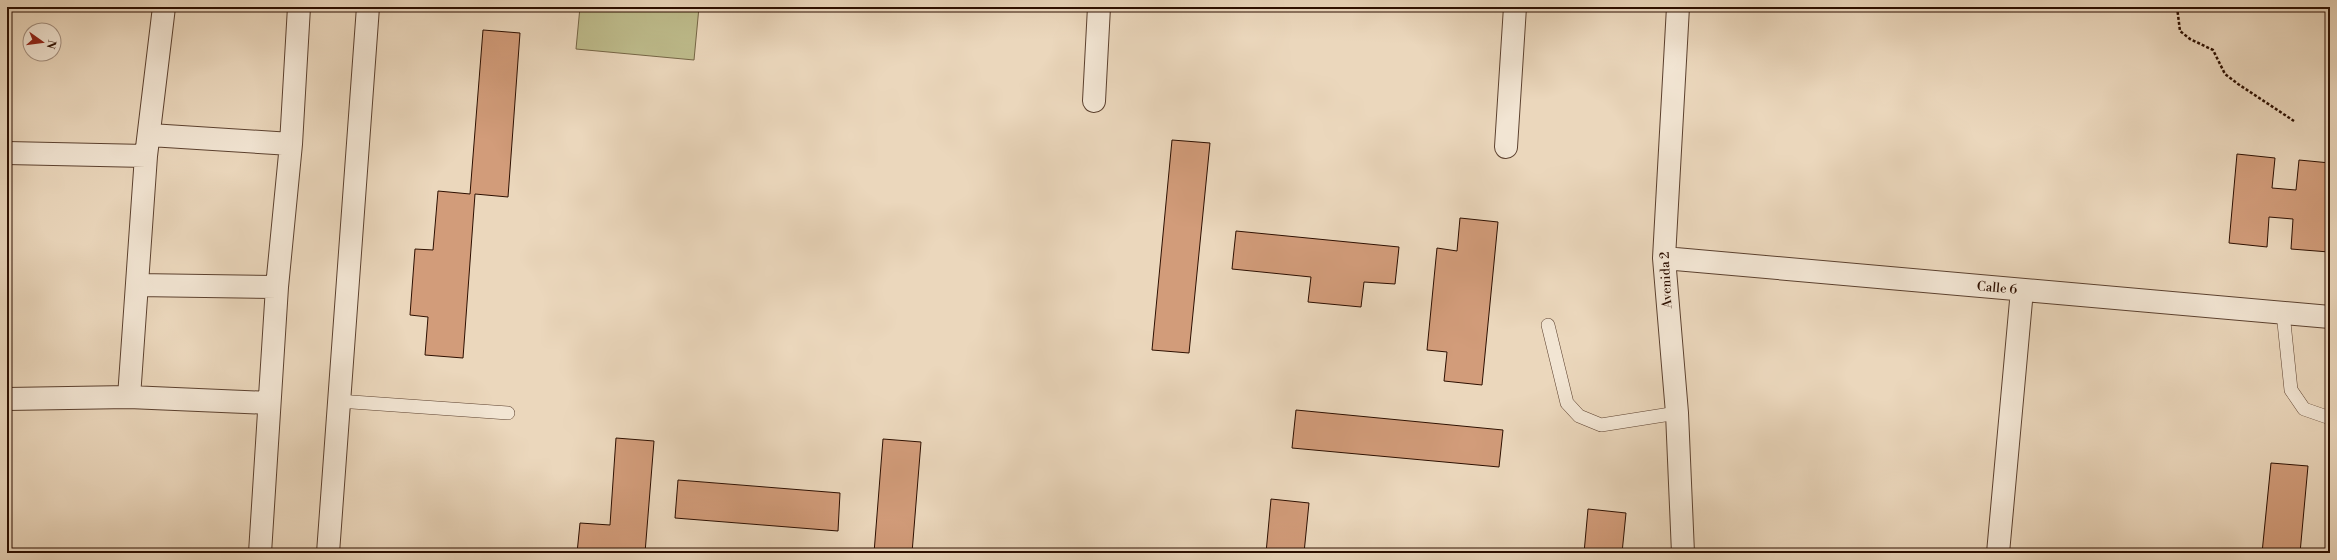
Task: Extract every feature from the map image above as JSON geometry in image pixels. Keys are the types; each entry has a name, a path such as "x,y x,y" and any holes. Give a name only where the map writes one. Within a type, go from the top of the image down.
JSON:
{"street":[{"path":"129,397 146,156 150,134 164,7"},
{"path":"260,553 277,287 292,144 299,7"},
{"path":"328,553 368,7"},
{"path":"1094,101 1099,7"},
{"path":"1506,147 1515,7"},
{"name":"Avenida 2","path":"1678,7 1664,258 1677,413 1683,553"},
{"path":"150,134 292,144"},
{"path":"7,153 146,156"},
{"name":"Calle 6","path":"1664,258 2330,317"},
{"path":"137,285 277,287"},
{"path":"1998,553 2022,290"},
{"path":"7,399 129,397 269,403"}],"lane":[{"path":"2283,313 2291,390 2304,409 2330,418"},
{"path":"1548,325 1567,403 1580,416 1601,425 1677,413"},
{"path":"338,402 508,413"}],"path":[{"path":"2177,7 2180,31 2190,39 2213,50 2225,74 2294,121"}],"shaded area":[{"path":"580,7 699,7 694,60 576,49"}],"building":[{"path":"483,30 520,33 508,197 475,194 463,358 425,355 428,317 410,315 415,249 433,250 438,191 470,194"},
{"path":"1172,140 1210,143 1189,353 1152,350"},
{"path":"2237,154 2275,158 2272,188 2296,190 2299,160 2330,163 2329,252 2291,249 2293,219 2269,217 2267,247 2229,243"},
{"path":"1460,218 1498,222 1482,385 1444,381 1447,352 1427,350 1437,248 1457,251"},
{"path":"1236,231 1399,247 1395,284 1364,282 1361,307 1308,302 1311,277 1232,269"},
{"path":"1296,410 1503,430 1499,467 1292,448"},
{"path":"616,438 654,441 645,553 577,553 580,523 610,525"},
{"path":"883,439 921,442 912,553 874,553"},
{"path":"2271,463 2308,466 2300,553 2262,553"},
{"path":"678,480 840,493 838,531 675,518"},
{"path":"1271,499 1309,503 1304,553 1266,553"},
{"path":"1588,509 1626,513 1622,553 1584,553"}]}
